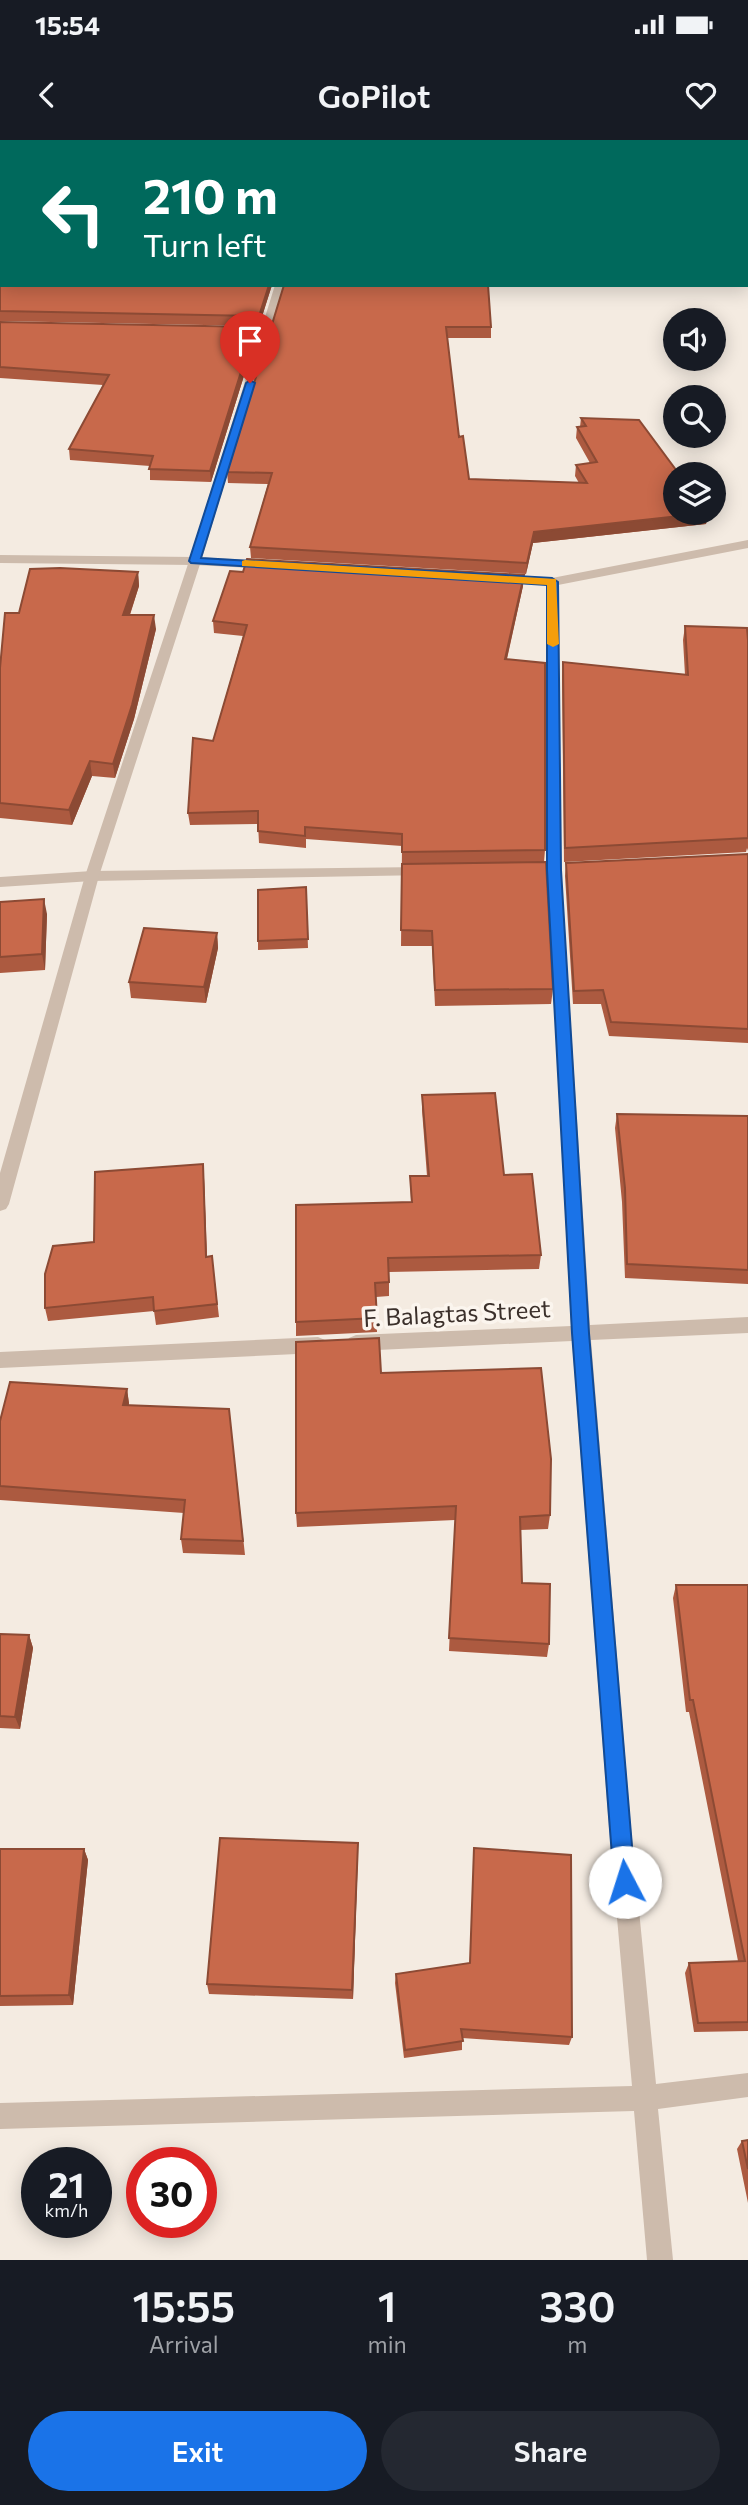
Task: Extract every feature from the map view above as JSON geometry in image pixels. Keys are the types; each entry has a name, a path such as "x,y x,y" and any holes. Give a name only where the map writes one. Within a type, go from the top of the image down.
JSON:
{"street":[{"path":"0,1204 92,876 195,561 260,332 280,287"},
{"path":"484,578 552,582 748,544"},
{"path":"0,559 195,561 277,565"},
{"path":"552,582 554,870 581,1333 619,1814 660,2260"},
{"path":"0,882 92,876 445,872"},
{"name":"F. Balagtas Street","path":"0,1360 748,1325"},
{"path":"0,2116 646,2098 748,2085"}],"building":[{"path":"0,287 268,287 259,316 0,311"},
{"path":"283,287 488,287 491,327 446,327 459,437 463,436 469,479 587,483 576,465 597,462 577,427 586,426 581,418 639,420 670,462 663,462 663,518 534,532 527,563 250,547 272,473 227,472"},
{"path":"0,322 255,327 210,471 149,469 153,456 69,449 109,375 0,367"},
{"path":"247,559 524,575 505,659 545,663 545,850 402,852 402,834 305,827 305,836 258,831 258,811 188,813 193,738 213,741 247,625 213,621 230,571 243,572"},
{"path":"30,569 138,572 123,615 154,615 132,705 113,764 90,761 69,810 0,803 0,668 5,613 19,613"},
{"path":"685,626 747,628 748,838 565,848 563,662 688,675"},
{"path":"748,854 748,1029 611,1022 603,990 574,991 566,863"},
{"path":"546,862 553,989 435,990 432,931 401,930 402,864"},
{"path":"306,887 308,939 258,941 258,890"},
{"path":"44,899 42,954 0,957 0,902"},
{"path":"144,928 217,933 204,987 129,982"},
{"path":"495,1093 504,1175 532,1174 541,1255 388,1258 389,1282 375,1283 377,1318 296,1322 296,1205 412,1202 410,1176 429,1176 422,1095"},
{"path":"617,1114 748,1116 748,1270 627,1264 625,1188"},
{"path":"203,1164 206,1257 212,1256 217,1304 154,1311 153,1297 45,1308 45,1274 53,1246 94,1242 95,1172"},
{"path":"379,1338 381,1373 541,1368 551,1459 550,1515 520,1517 522,1583 550,1584 549,1644 449,1638 456,1506 296,1513 296,1342"},
{"path":"10,1382 127,1389 123,1405 229,1409 243,1541 181,1539 185,1500 0,1486 0,1421"},
{"path":"676,1585 748,1585 748,2022 698,2023 689,1963 745,1961 693,1700 690,1700"},
{"path":"0,1634 29,1635 15,1717 0,1716"},
{"path":"220,1838 358,1843 352,1990 207,1984"},
{"path":"474,1848 571,1855 572,2037 461,2029 463,2041 405,2050 396,1974 470,1963"},
{"path":"0,1849 84,1849 69,1995 0,1996"},
{"path":"748,2140 748,2169 742,2141"}],"slow traffic":[{"path":"245,564 552,582 553,644"}],"route":[{"path":"250,383 195,561 552,582 554,870 581,1333 625,1882"}]}
